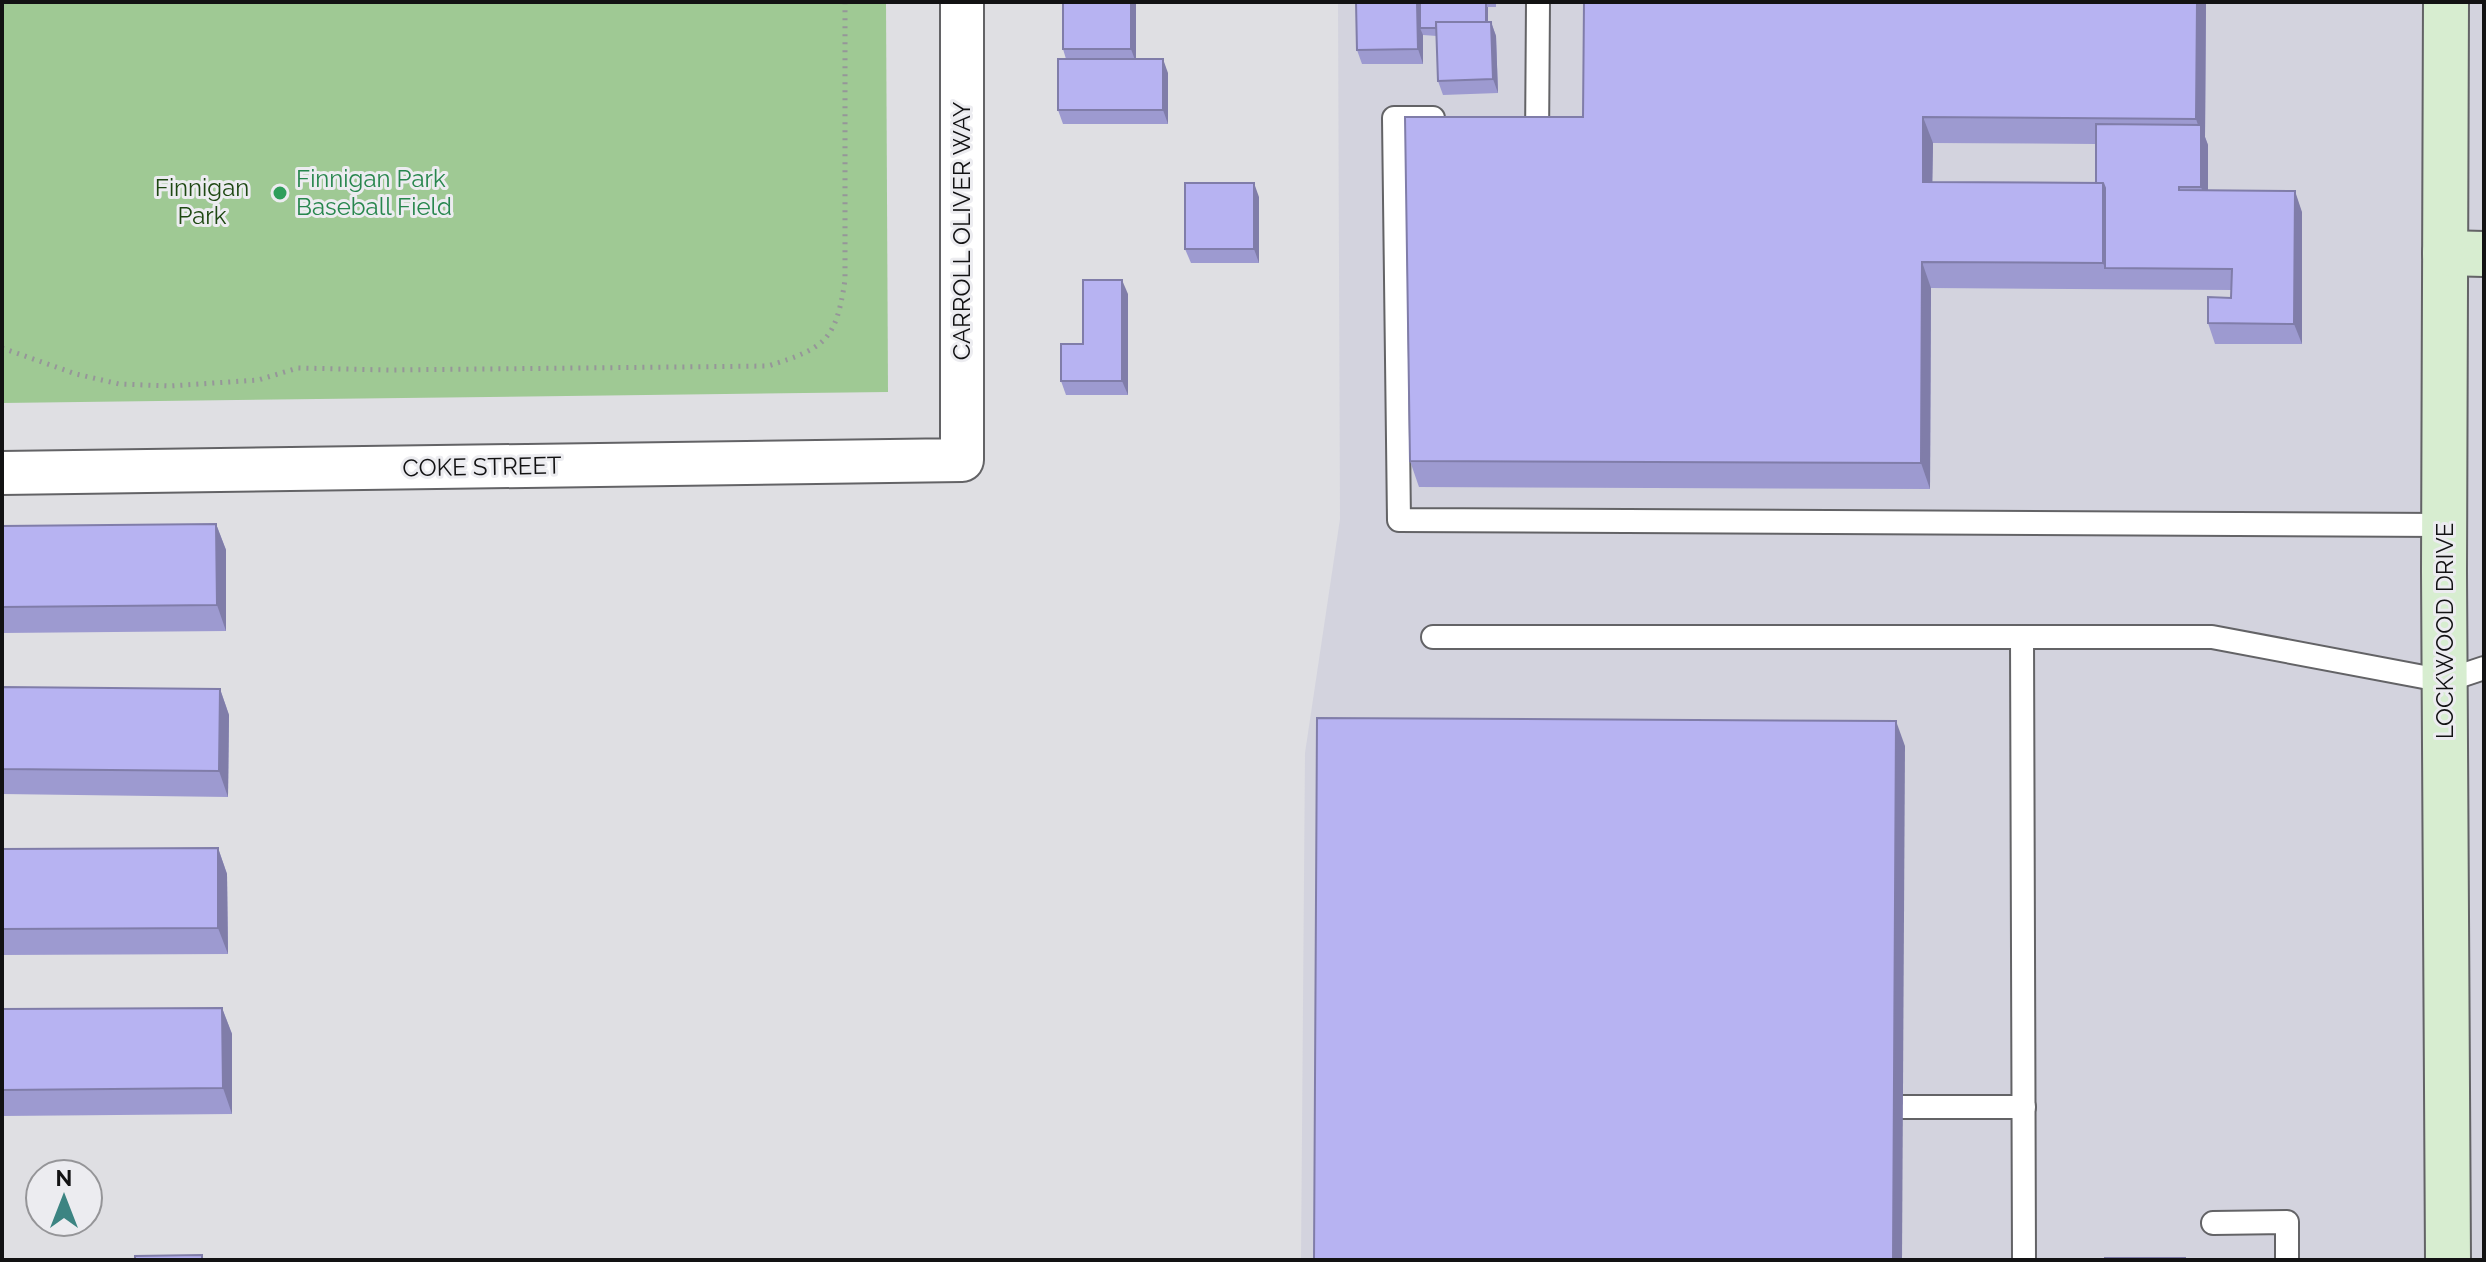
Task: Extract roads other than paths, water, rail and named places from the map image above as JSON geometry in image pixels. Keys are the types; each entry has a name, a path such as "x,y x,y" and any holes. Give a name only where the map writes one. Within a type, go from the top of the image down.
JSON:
{"main road":[{"name":"LOCKWOOD DRIVE","path":"2446,2 2464,254 2444,525 2464,675 2448,1260"}],"street":[{"name":"CARROLL OLIVER WAY","path":"962,2 962,460"},
{"name":"COKE STREET","path":"2,473 962,460"}],"lane":[{"path":"1537,143 1529,118 1538,2"},
{"path":"1458,118 1394,118 1399,520 2444,525"},
{"path":"1433,637 2212,637 2464,675"},
{"path":"2022,637 2024,1260"},
{"path":"1903,1107 2024,1107"},
{"path":"2213,1223 2287,1222 2287,1260"}],"place":[{"name":"Finnigan Park Baseball Field","path":"280,193"}],"park label":[{"name":"Finnigan Park","path":"202,202"}]}
